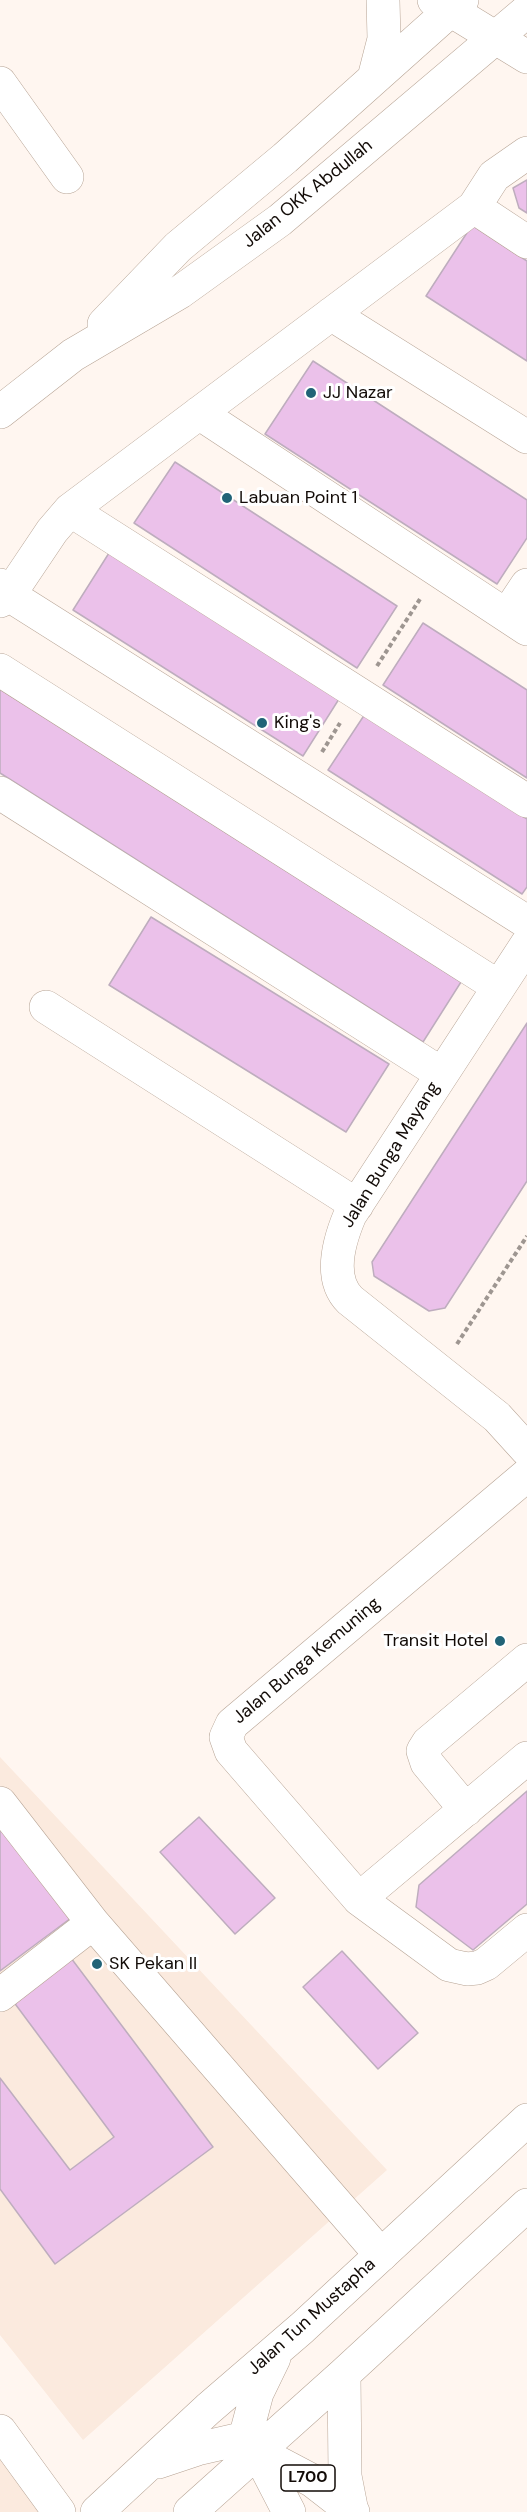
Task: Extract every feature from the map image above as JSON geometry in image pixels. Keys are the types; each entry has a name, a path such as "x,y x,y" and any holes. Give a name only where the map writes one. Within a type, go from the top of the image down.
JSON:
{"street":[{"path":"374,78 384,39 383,0"},
{"path":"449,4 495,39 527,57"},
{"name":"Jalan OKK Abdullah","path":"73,355 178,247 285,158 374,78 449,4"},
{"name":"Jalan OKK Abdullah","path":"0,412 73,355 180,292 280,220 527,11"},
{"path":"0,83 11,121 67,177"},
{"path":"527,153 494,176 474,207 70,510 3,593 527,922"},
{"path":"474,207 527,242"},
{"path":"331,314 527,437"},
{"path":"199,413 517,622 527,585"},
{"path":"70,510 527,801"},
{"path":"0,670 499,987"},
{"path":"0,793 442,1074"},
{"name":"Jalan Bunga Mayang","path":"527,944 357,1204 343,1230 337,1272 341,1287 350,1300 496,1417 527,1450"},
{"path":"46,1007 357,1204"},
{"name":"Jalan Bunga Kemuning","path":"359,1899 231,1751 227,1745 227,1730 527,1475"},
{"path":"466,1809 426,1762 423,1751 428,1743 527,1660"},
{"path":"527,1758 359,1899 449,1965 457,1968 467,1969 486,1964 527,1930"},
{"path":"0,1803 93,1923 381,2255"},
{"path":"0,1995 93,1923"},
{"name":"Jalan Tun Mustapha","path":"97,2512 208,2409 302,2328 527,2120"},
{"path":"190,2512 252,2445 344,2374 527,2205"},
{"path":"252,2445 256,2393 279,2352 302,2328"},
{"path":"344,2374 345,2476 353,2512"},
{"path":"0,2431 59,2512"},
{"path":"148,2465 197,2449 252,2445"},
{"name":"L700","path":"252,2445 313,2481 353,2512"},
{"name":"L700","path":"252,2445 289,2512"}],"path":[{"path":"440,1371 527,1236"}],"shaded area":[{"name":"SK Pekan II","path":"0,1757 387,2170 83,2440 0,2335"},
{"path":"0,2459 42,2512 0,2512"}],"building":[{"path":"527,180 527,213 519,208 513,188"},
{"path":"472,225 527,261 527,361 426,296"},
{"path":"313,361 527,500 527,538 497,584 265,434"},
{"path":"175,462 397,606 357,668 134,523"},
{"path":"109,553 339,699 303,756 73,610"},
{"path":"423,623 527,690 527,778 383,685"},
{"path":"0,689 461,982 423,1042 0,773"},
{"path":"365,714 527,819 527,887 522,894 328,770"},
{"path":"151,917 389,1064 346,1132 109,985"},
{"path":"527,1023 527,1181 445,1308 429,1311 374,1276 372,1262"},
{"path":"527,1791 527,1904 473,1950 416,1907 419,1885"},
{"path":"0,1816 75,1915 0,1971"},
{"path":"199,1817 275,1898 235,1934 160,1852"},
{"path":"342,1951 418,2033 378,2069 303,1987"},
{"path":"71,1958 213,2147 55,2264 0,2189 0,2078 70,2170 114,2137 13,2001"}],"place":[{"name":"JJ Nazar","path":"311,393"},
{"name":"Labuan Point 1","path":"227,498"},
{"name":"King's","path":"262,723"},
{"name":"Transit Hotel","path":"500,1641"},
{"name":"SK Pekan II","path":"97,1964"}]}
